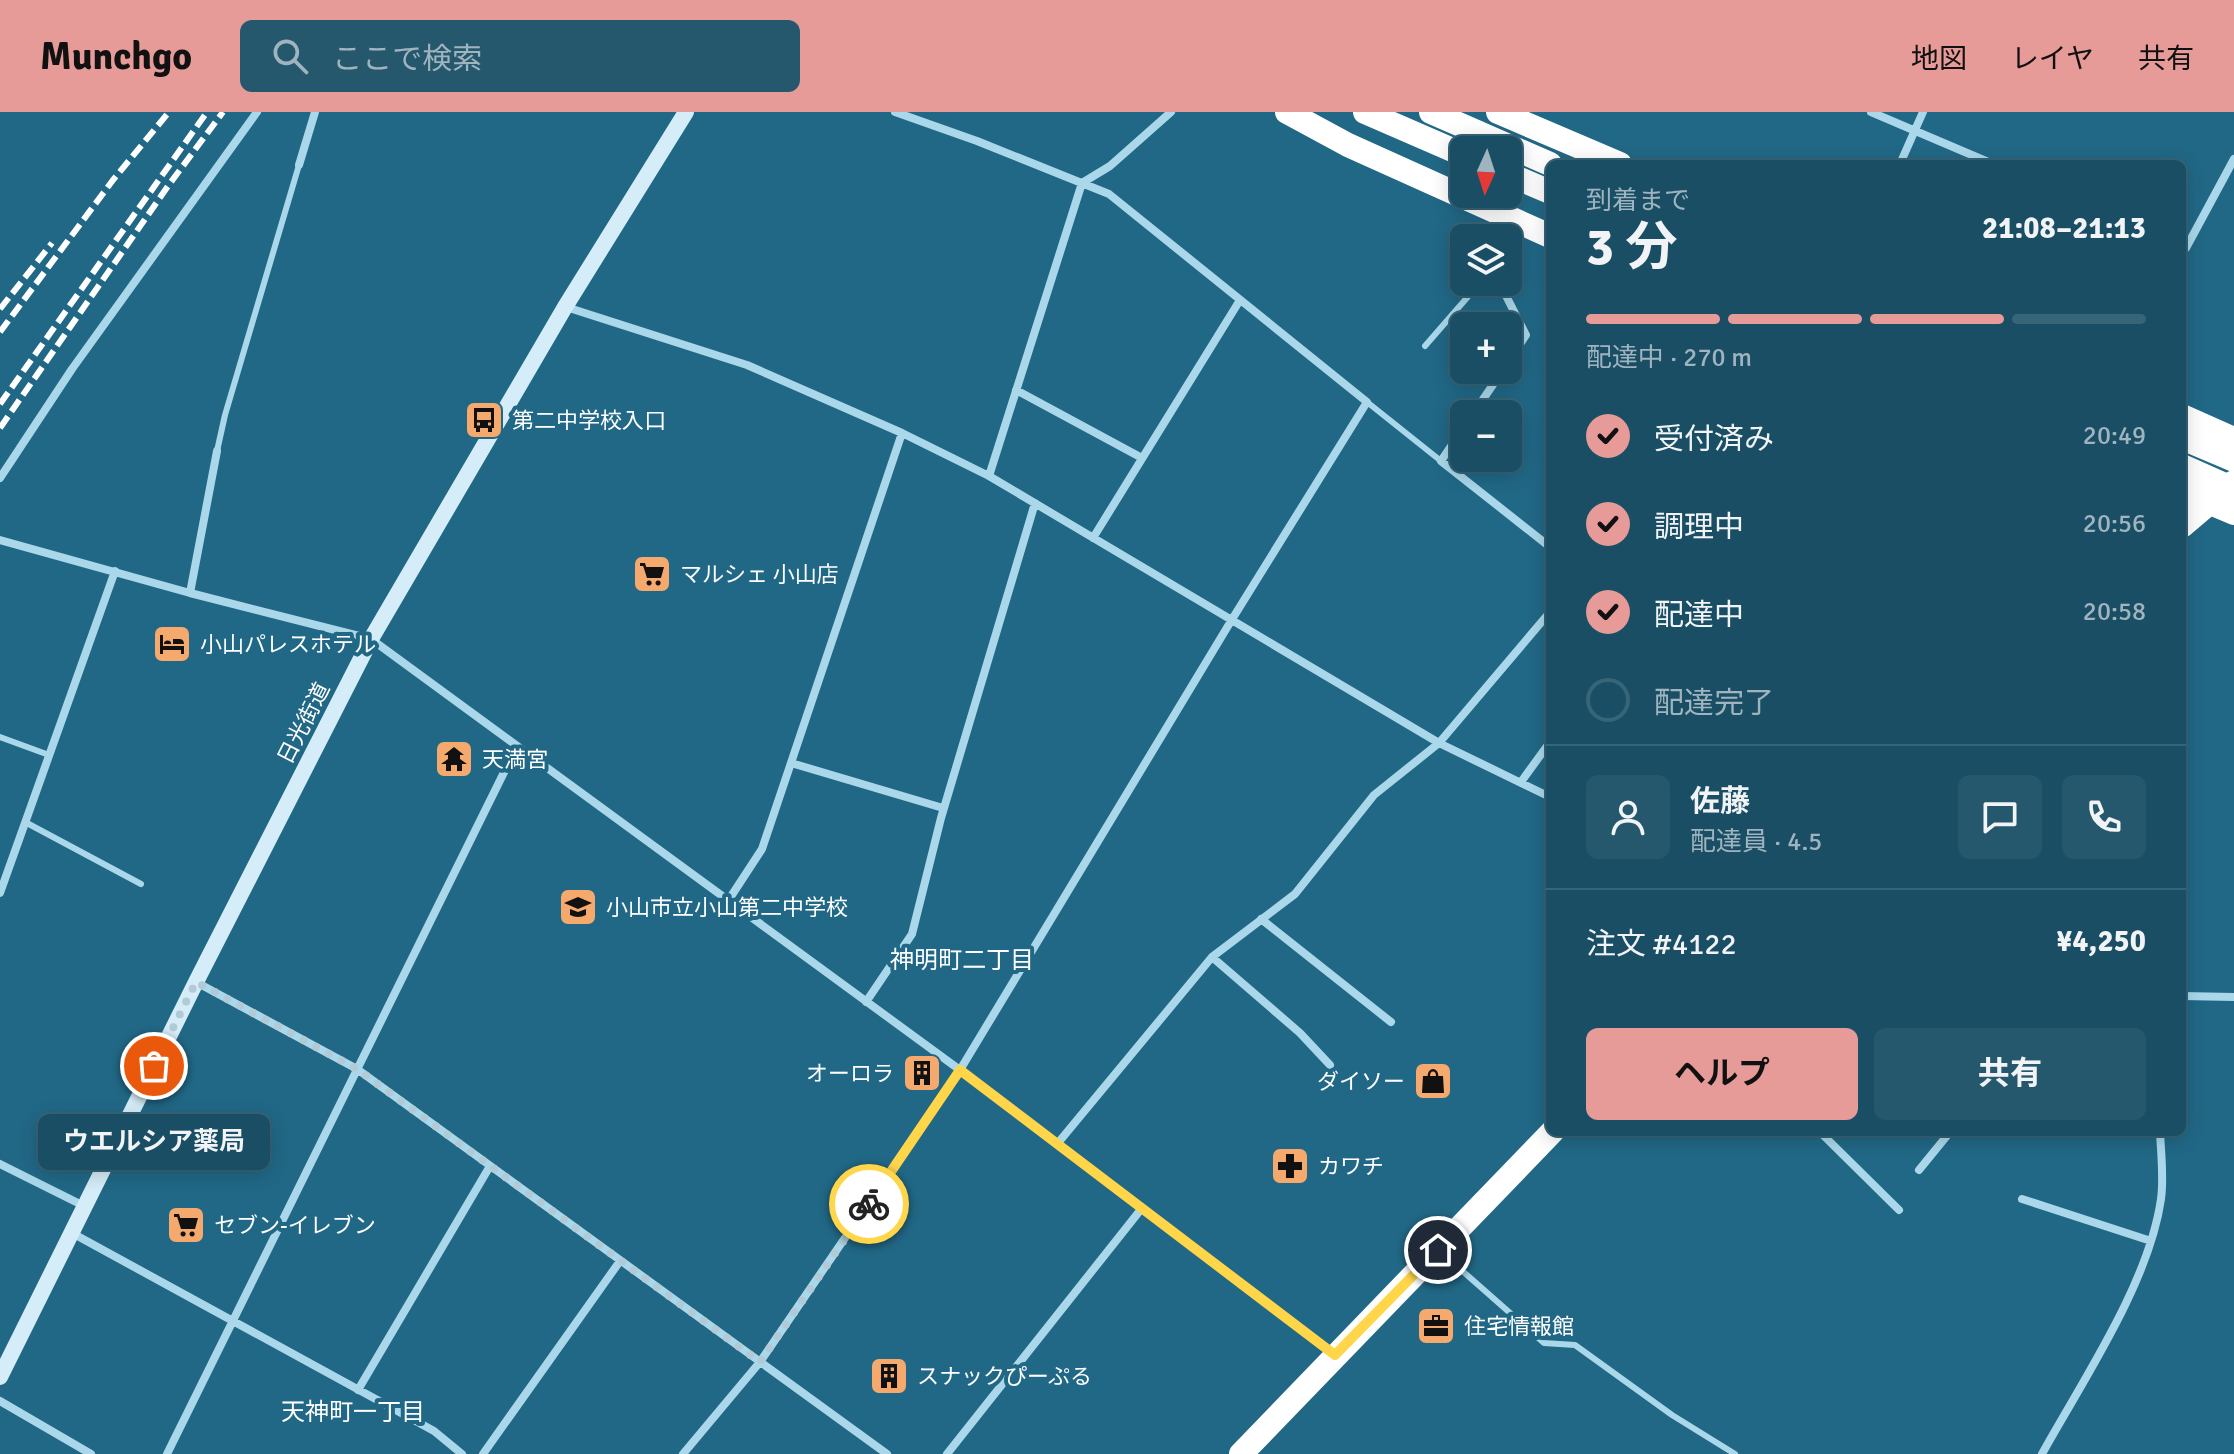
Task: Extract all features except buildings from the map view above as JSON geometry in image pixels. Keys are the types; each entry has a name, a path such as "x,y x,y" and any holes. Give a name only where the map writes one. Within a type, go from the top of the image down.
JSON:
{"highway":[{"path":"1287,112 1348,145 1546,234"},
{"path":"1365,112 1450,149"},
{"path":"1431,112 1546,162"},
{"path":"1498,112 1611,160"},
{"path":"1522,180 1546,190"},
{"path":"2186,418 2234,439"},
{"path":"2186,440 2234,460"},
{"path":"2186,468 2234,489"},
{"path":"2186,523 2234,482"},
{"path":"2186,493 2234,513"},
{"path":"1241,1454 1548,1136"}],"main road":[{"name":"日光街道","path":"0,1377 371,639 565,307 686,112"}],"street":[{"path":"0,478 72,369 257,112"},
{"path":"299,165 315,112"},
{"path":"683,1454 760,1362 960,1070 1367,402 1109,194 895,112"},
{"path":"989,476 1082,183 1110,166 1171,112"},
{"path":"1871,112 1984,160"},
{"path":"1902,160 1923,112"},
{"path":"2186,248 2234,159"},
{"path":"1522,228 1524,224"},
{"path":"1093,538 1240,300"},
{"path":"565,307 747,365 902,433 989,476 1439,743 1546,795"},
{"path":"1016,390 1142,458"},
{"path":"728,901 762,849 902,433"},
{"path":"1450,448 1441,461 1546,544"},
{"path":"190,593 217,451"},
{"path":"866,1002 912,934 943,808 1035,503"},
{"path":"0,540 371,639 960,1070 1335,1355"},
{"path":"0,893 115,571"},
{"path":"1058,1143 1212,957 1295,894 1374,795 1439,743 1546,617"},
{"path":"167,1454 517,746"},
{"path":"1521,782 1546,748"},
{"path":"791,763 943,808"},
{"path":"1261,919 1391,1022"},
{"path":"1212,957 1300,1033 1330,1065"},
{"path":"196,982 357,1069 887,1454"},
{"path":"2186,996 2234,997"},
{"path":"1824,1136 1899,1210"},
{"path":"1919,1170 1947,1136"},
{"path":"2042,1454 2128,1299 2151,1241 2162,1198 2160,1136"},
{"path":"0,1164 85,1207"},
{"path":"358,1390 490,1166"},
{"path":"2022,1199 2151,1241"},
{"path":"947,1454 1142,1208"},
{"path":"72,1233 434,1431 462,1454"},
{"path":"483,1454 620,1261"},
{"path":"0,1401 91,1454"}],"lane":[{"path":"217,451 299,165"},
{"path":"1425,346 1469,296"},
{"path":"1367,402 1441,461"},
{"path":"0,737 49,755"},
{"path":"25,822 141,884"},
{"path":"1438,1250 1544,1343 1575,1345 1672,1415 1735,1454"}],"railway":[{"path":"0,332 113,180 169,112"},
{"path":"0,404 207,112"},
{"path":"0,428 223,112"},
{"path":"0,309 52,243"}],"way so far":[{"path":"154,1066 196,982 357,1069 760,1362 869,1204"}],"place":[{"name":"第二中学校入口","path":"484,420"},
{"name":"マルシェ 小山店","path":"652,574"},
{"name":"小山パレスホテル","path":"172,644"},
{"name":"天満宮","path":"454,759"},
{"name":"小山市立小山第二中学校","path":"578,907"},
{"name":"ウエルシア薬局","path":"154,1066"},
{"name":"オーロラ","path":"922,1073"},
{"name":"ダイソー","path":"1433,1081"},
{"name":"カワチ","path":"1290,1166"},
{"name":"セブン-イレブン","path":"186,1225"},
{"name":"住宅情報館","path":"1436,1326"},
{"name":"スナックぴーぷる","path":"889,1376"}],"district":[{"name":"神明町二丁目","path":"962,960"},
{"name":"天神町一丁目","path":"353,1412"}],"route":[{"path":"869,1204 960,1070 1335,1355 1438,1250"}]}
